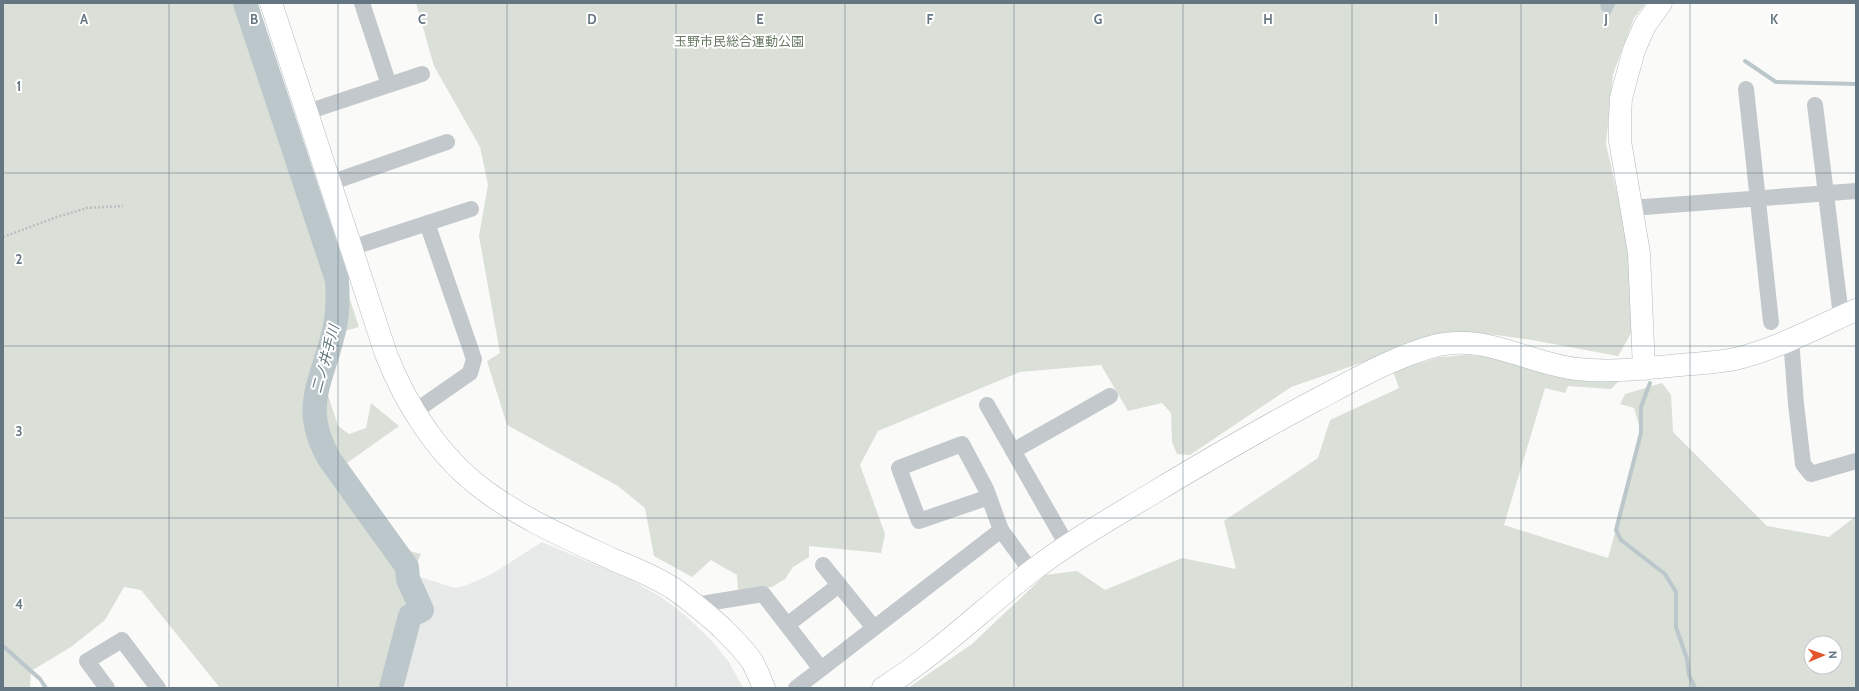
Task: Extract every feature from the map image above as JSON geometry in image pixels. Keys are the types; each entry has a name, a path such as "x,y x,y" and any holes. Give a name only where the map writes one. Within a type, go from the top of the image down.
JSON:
{"street":[{"path":"271,3 392,368 397,381 414,412 438,445 460,469 483,490 543,527 655,578 672,588 695,605 737,642 753,664 764,688"},
{"path":"362,3 389,85"},
{"path":"1644,369 1639,253 1620,141 1621,98 1634,50 1645,26 1660,3"},
{"path":"307,112 422,74"},
{"path":"1746,89 1771,322"},
{"path":"883,688 936,651 1031,571 1067,545 1264,427 1399,358 1439,345 1480,343 1548,363 1575,369 1605,371 1644,369 1733,360 1791,339 1849,313 1826,193 1815,105"},
{"path":"330,183 447,142"},
{"path":"1631,208 1856,191"},
{"path":"351,248 471,209"},
{"path":"414,412 470,373 474,359 427,223"},
{"path":"1791,339 1796,404 1803,464 1811,474 1856,461"},
{"path":"1013,450 1110,396"},
{"path":"987,404 1067,545"},
{"path":"989,497 919,521 899,468 962,444 989,497 1001,530 1031,571"},
{"path":"796,688 1001,530"},
{"path":"822,564 874,628"},
{"path":"787,625 839,585"},
{"path":"695,605 763,594 820,669"},
{"path":"107,688 87,660 122,640 158,688"}],"path":[{"path":"3,237 57,217 87,208 123,206"}],"shaded area":[{"path":"1600,3 1616,3 1608,18 1601,9"},
{"path":"542,542 631,580 661,597 686,616 711,640 729,662 743,688 402,688 421,616 428,616 414,580 420,577 455,588 467,585 492,574"}],"green space":[{"path":"3,3 252,3 359,327 328,336 326,389 338,426 349,434 366,428 371,403 399,426 347,463 409,551 421,554 413,573 410,604 385,688 220,688 141,590 124,587 105,620 71,647 31,671 30,688 3,688"},
{"name":"玉野市民総合運動公園","path":"416,3 1646,3 1634,18 1613,74 1606,144 1628,241 1633,330 1618,356 1532,340 1496,335 1465,333 1384,355 1291,387 1190,455 1177,454 1172,442 1171,413 1162,403 1128,411 1101,365 1020,372 878,431 860,465 885,534 881,553 809,546 809,557 793,567 785,579 772,587 738,590 737,575 711,560 692,577 654,556 645,508 618,486 507,425 487,361 500,353 479,236 488,185 480,147 434,66"},
{"path":"1467,355 1495,357 1549,375 1619,381 1611,389 1568,386 1565,393 1545,388 1504,525 1608,558 1642,436 1634,408 1620,404 1625,394 1662,383 1671,395 1673,432 1767,526 1829,537 1856,516 1856,688 908,688 972,644 1045,575 1077,571 1105,590 1182,558 1236,569 1224,521 1318,458 1330,420 1399,388 1393,371 1440,357"}],"waterway":[{"name":"二ノ井手川","path":"245,3 337,280 338,303 336,320 316,393 316,424 321,441 330,460 407,567 408,579 422,610 410,616 391,688"},
{"path":"1745,61 1776,82 1856,84"},
{"path":"1650,383 1641,407 1641,433 1616,530 1621,540 1665,574 1676,592 1676,627 1687,659 1689,675 1695,688"},
{"path":"3,646 40,679 46,688"}]}
